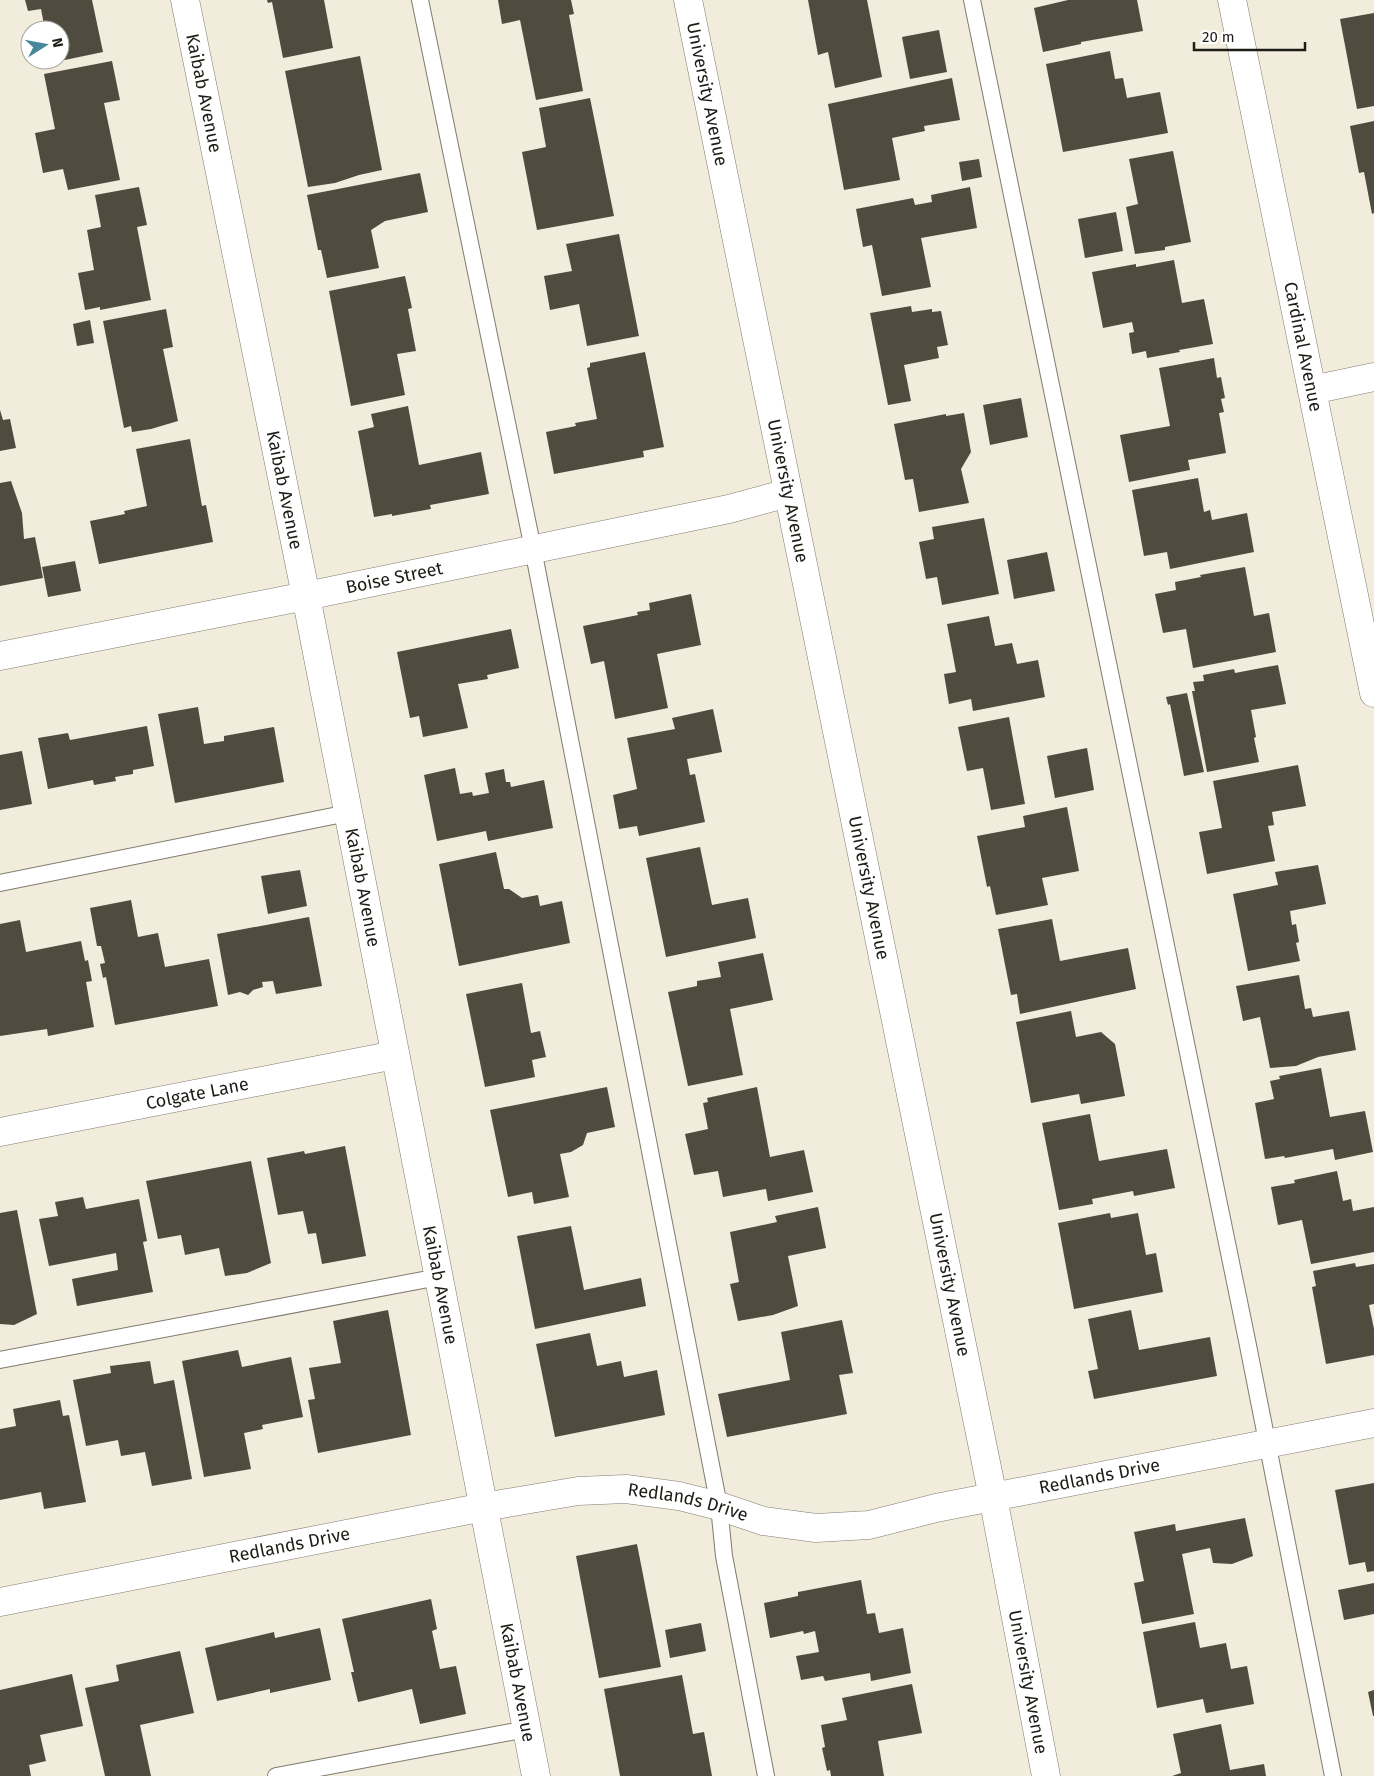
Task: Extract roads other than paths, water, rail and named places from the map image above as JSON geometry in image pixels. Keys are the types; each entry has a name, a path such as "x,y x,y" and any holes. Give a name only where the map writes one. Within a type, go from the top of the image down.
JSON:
{"street":[{"name":"Kaibab Avenue","path":"185,0 306,596 536,1776"},
{"name":"University Avenue","path":"688,0 993,1497 1046,1776"},
{"name":"Cardinal Avenue","path":"1232,0 1374,693"},
{"path":"1312,390 1374,377"},
{"name":"Boise Street","path":"0,656 306,596 729,509 788,494"},
{"name":"Colgate Lane","path":"0,1132 395,1055"},
{"name":"Redlands Drive","path":"0,1602 484,1507 578,1491 626,1489 678,1496 720,1506 763,1522 816,1528 869,1525 936,1508 1374,1423"}],"lane":[{"path":"420,0 533,549 720,1506 724,1556 766,1776"},
{"path":"972,0 1112,672 1269,1444 1333,1776"},
{"path":"0,883 348,813"},
{"path":"0,1360 439,1277"},
{"path":"276,1776 527,1728"}]}
